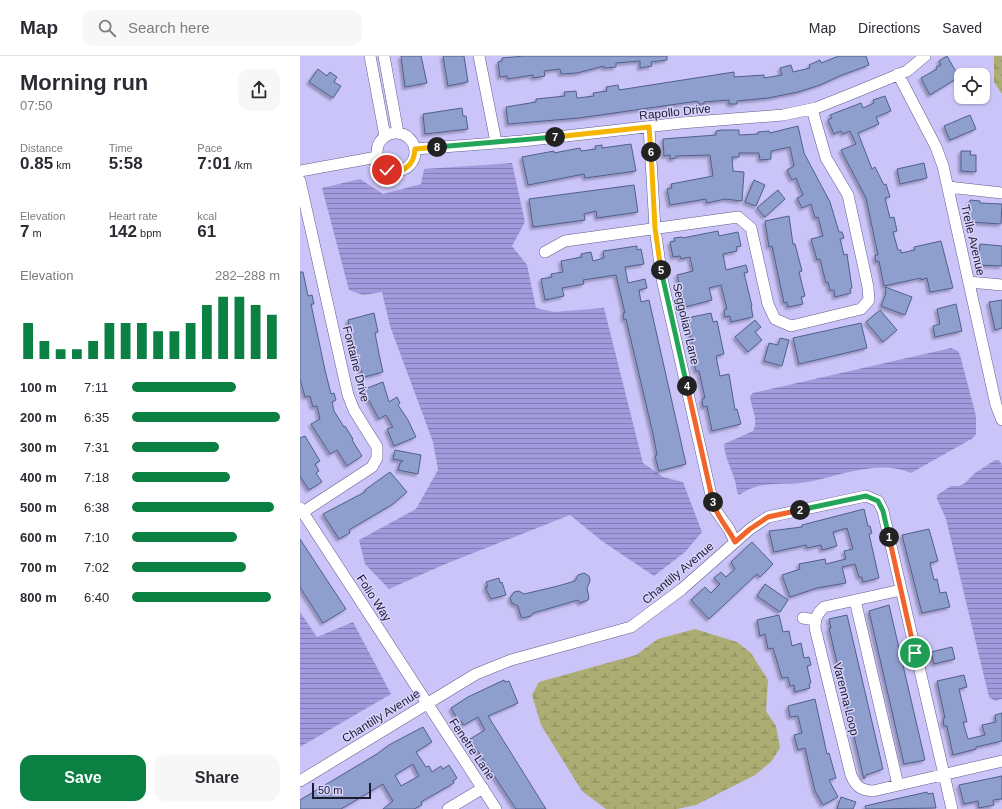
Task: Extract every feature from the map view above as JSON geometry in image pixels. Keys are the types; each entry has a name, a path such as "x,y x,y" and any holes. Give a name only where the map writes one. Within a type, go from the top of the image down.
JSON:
{"street":[{"path":"370,56 385,136"},
{"path":"384,56 398,133"},
{"path":"479,56 496,142"},
{"name":"Rapollo Drive","path":"415,149 522,141 682,123 783,115 812,109 898,74 907,70 925,56"},
{"name":"Trelle Avenue","path":"898,74 936,147 948,187 996,405 1002,420"},
{"path":"545,252 565,241 738,218 751,228 768,304 775,319 791,326 861,309 869,300 868,286 848,195 826,158 812,109"},
{"name":"Seggolian Lane","path":"649,127 655,228 662,279 714,508 729,529 735,542"},
{"path":"398,133 406,135 412,141 415,149 415,158 410,165 400,171 387,170 380,164 376,149 379,142 385,136 398,133"},
{"path":"300,171 377,157"},
{"name":"Fontaine Drive","path":"300,181 348,395 354,410 377,447 377,458 372,467 301,510"},
{"path":"948,187 1002,193"},
{"path":"969,282 1002,285"},
{"name":"Chantilly Avenue","path":"300,781 476,674 511,660 631,627 682,589 750,529 768,517 866,496 878,501 883,511 900,590 952,809"},
{"name":"Folio Way","path":"301,510 426,703"},
{"path":"803,618 815,620 817,614 824,607 900,590"},
{"path":"855,600 898,785"},
{"name":"Varenna Loop","path":"815,620 815,628 849,768 855,785 862,790 874,791 1002,761"},
{"name":"Fenetre Lane","path":"426,703 496,809"},
{"path":"448,809 483,788"}],"green space":[{"path":"994,56 1002,56 1002,94 994,82"},
{"path":"695,629 737,642 751,653 768,680 766,711 776,726 780,748 771,762 755,775 696,805 677,809 606,809 582,791 541,725 532,695 539,682 636,655 658,639"}],"shaded area":[{"path":"512,163 525,222 512,246 527,265 536,308 554,312 604,308 643,463 663,477 683,482 702,532 685,552 654,576 602,541 570,515 443,565 389,589 365,564 359,540 416,509 438,470 433,442 390,326 382,292 363,295 349,290 322,188 360,179 383,194 421,184 424,169"},
{"path":"951,348 958,351 960,355 976,416 976,434 973,438 911,473 898,469 872,468 808,482 765,485 748,490 739,495 726,457 724,444 753,431 755,427 755,418 750,396 753,393"},
{"path":"995,460 999,460 1002,465 1002,699 995,701 989,697 946,519 937,499 937,495 951,486 959,486 965,483 975,473"},
{"path":"300,612 317,637 353,622 391,694 300,747"}],"building":[{"path":"401,56 421,56 427,83 405,87"},
{"path":"443,56 464,56 468,82 448,86"},
{"path":"524,56 667,56 667,60 651,62 652,66 640,68 640,61 616,63 616,67 604,68 604,66 577,73 561,74 560,69 544,71 545,76 533,78 533,75 508,79 507,76 500,77 498,62 502,61 502,58"},
{"path":"839,56 866,56 869,65 820,85 798,92 768,98 737,101 737,104 729,104 729,100 704,102 704,104 698,104 698,101 579,118 508,124 506,107 536,102 536,99 565,96 564,92 576,91 577,98 594,96 593,93 607,91 606,87 618,85 619,90 734,72 734,77 764,75 764,78 782,75 780,68 791,65 793,72 810,68 809,65 820,60 821,63"},
{"path":"947,56 954,68 954,80 930,95 921,78 937,69 936,67 941,65 939,61"},
{"path":"318,69 327,76 330,72 337,77 334,82 341,86 333,98 309,82"},
{"path":"885,96 891,111 876,117 879,124 858,133 872,169 875,167 884,185 886,184 890,197 885,198 890,218 894,217 897,231 893,232 898,250 901,250 901,253 915,250 914,247 941,241 953,288 930,292 927,278 884,286 879,261 876,262 875,255 878,255 866,198 841,150 856,144 850,131 843,134 841,131 834,134 828,120 832,118 830,115 861,103 863,108 874,103 873,100"},
{"path":"462,108 463,116 466,116 468,129 425,134 423,114"},
{"path":"970,115 976,129 950,140 944,126"},
{"path":"798,126 804,153 830,202 839,232 842,232 844,238 840,239 844,255 847,254 852,288 850,289 851,293 835,297 834,290 830,290 828,282 826,283 820,259 817,260 811,239 823,236 818,217 815,218 811,204 802,208 797,198 803,195 796,178 792,180 787,170 794,166 790,147 771,151 771,159 760,160 759,153 739,153 739,157 732,157 733,171 744,172 742,201 725,199 707,203 706,199 670,205 667,189 672,188 671,184 713,176 710,155 676,156 676,158 670,159 670,155 664,156 663,139 716,135 716,131 722,130 739,130 739,135 758,134 758,132 769,131 770,133"},
{"path":"631,144 636,171 585,178 584,174 528,185 522,157 580,148 581,151 596,149 595,146 602,145 602,148"},
{"path":"961,151 971,151 970,155 976,155 976,172 961,171"},
{"path":"924,163 927,178 900,184 897,169"},
{"path":"754,180 765,185 756,206 745,202"},
{"path":"634,185 638,212 597,218 596,211 584,214 585,220 533,227 529,199"},
{"path":"778,190 785,199 765,217 757,208"},
{"path":"970,200 980,201 980,203 1002,204 1001,224 969,222"},
{"path":"789,216 793,244 795,244 802,271 799,272 805,296 801,297 803,304 788,307 787,302 784,303 772,246 769,247 765,221"},
{"path":"718,231 719,236 738,232 741,246 736,247 737,251 723,254 726,270 746,265 748,272 744,273 752,306 753,317 731,322 730,316 725,317 724,310 727,309 721,285 709,288 712,300 685,307 677,275 693,271 690,257 681,259 680,256 673,257 670,242 675,241 674,238 683,238"},
{"path":"980,244 1002,246 1002,266 978,265"},
{"path":"637,246 637,250 641,249 644,264 625,267 628,283 645,279 647,288 639,290 641,302 649,300 686,464 659,471 655,456 657,455 653,434 626,319 624,320 623,313 625,313 616,275 583,280 584,284 562,288 564,296 545,300 541,279 552,277 551,274 563,272 561,261 582,257 581,254 591,252 593,261 604,258 603,251"},
{"path":"300,272 303,272 308,296 312,295 314,304 311,304 325,370 331,394 334,393 336,400 332,402 334,411 344,427 345,426 362,456 347,466 337,450 330,454 311,424 320,419 317,406 313,407 310,396 305,397 300,379"},
{"path":"885,287 912,297 905,315 881,306 886,293"},
{"path":"1002,300 1002,328 995,330 989,302"},
{"path":"956,304 962,331 935,337 933,326 940,324 937,309"},
{"path":"880,310 897,330 883,342 866,322"},
{"path":"374,313 378,332 375,333 383,372 364,377 356,359 348,320"},
{"path":"711,313 713,322 717,321 724,354 716,356 720,376 729,374 735,410 737,409 741,424 712,431 707,406 703,407 702,399 705,398 699,371 696,371 694,363 696,362 687,318"},
{"path":"755,320 761,327 755,332 762,340 748,352 735,337"},
{"path":"861,323 867,348 799,364 793,338"},
{"path":"780,338 789,340 782,366 764,361 769,343 778,345"},
{"path":"383,382 389,402 397,397 400,403 398,405 408,420 416,437 394,446 387,429 393,427 386,415 379,419 367,397 364,398 362,390"},
{"path":"305,436 320,461 315,464 319,471 316,473 322,482 309,490 300,476 300,438"},
{"path":"395,450 421,455 418,474 398,470 400,463 403,461 393,459"},
{"path":"390,472 407,492 393,504 349,530 350,533 339,539 323,514 365,492 365,490"},
{"path":"864,509 868,526 870,526 872,533 869,534 879,578 863,582 862,577 859,577 855,564 842,567 846,583 817,588 790,597 782,575 800,569 799,564 825,559 826,564 846,559 844,551 853,549 847,528 833,532 837,546 822,550 821,545 807,548 806,545 774,552 769,531 802,527 802,525"},
{"path":"929,529 938,561 930,563 934,580 937,579 940,593 946,592 950,607 922,613 902,535"},
{"path":"300,539 346,609 323,623 300,587"},
{"path":"752,542 773,564 760,577 757,574 709,619 691,600 705,587 711,593 720,584 714,578 721,572 726,577 735,569 731,562"},
{"path":"584,573 589,576 590,581 587,588 589,598 588,600 580,603 578,600 533,613 531,616 523,618 521,617 518,606 512,603 510,598 514,592 519,591 524,594 575,581 578,575"},
{"path":"499,578 500,583 502,582 506,595 491,599 485,587 488,587 486,582"},
{"path":"765,584 788,600 780,612 757,596"},
{"path":"889,605 925,760 904,764 869,611"},
{"path":"779,615 783,632 789,631 792,646 801,643 804,658 809,657 811,665 807,666 811,683 809,684 810,688 795,692 794,685 790,686 788,677 782,678 773,648 768,649 765,634 760,636 757,620"},
{"path":"847,615 883,769 866,775 864,779 829,628 831,628 829,619"},
{"path":"952,647 955,659 934,664 931,652"},
{"path":"964,675 967,687 959,689 967,722 963,722 968,739 985,735 982,725 996,722 995,715 1002,713 1002,741 976,747 976,749 953,755 947,726 944,726 943,719 945,718 937,681"},
{"path":"504,680 505,682 509,681 518,703 488,716 546,809 516,809 470,739 485,730 478,717 464,725 461,721 459,722 451,708 468,697"},
{"path":"815,699 827,754 829,753 836,778 829,780 838,797 823,805 815,791 805,748 798,750 794,735 802,733 798,716 790,717 788,706"},
{"path":"423,727 432,742 416,752 426,767 429,766 432,772 441,766 443,769 449,765 457,778 453,781 454,783 421,802 422,805 414,809 383,809 393,801 383,784 341,809 300,809 300,800 377,754 389,745","holes":["413,764 419,776 401,786 395,775"]},
{"path":"1002,776 1002,799 993,800 994,805 979,808 978,801 964,804 959,785"},
{"path":"927,792 928,794 933,793 936,808 866,809 865,806"},
{"path":"841,797 856,802 853,809 837,809"}],"route":[{"path":"387,170 395,172 404,170 415,158 415,149 522,141 649,127 655,228 662,279 714,508 729,529 735,542 750,529 768,517 866,496 878,501 883,511 915,653"}]}
